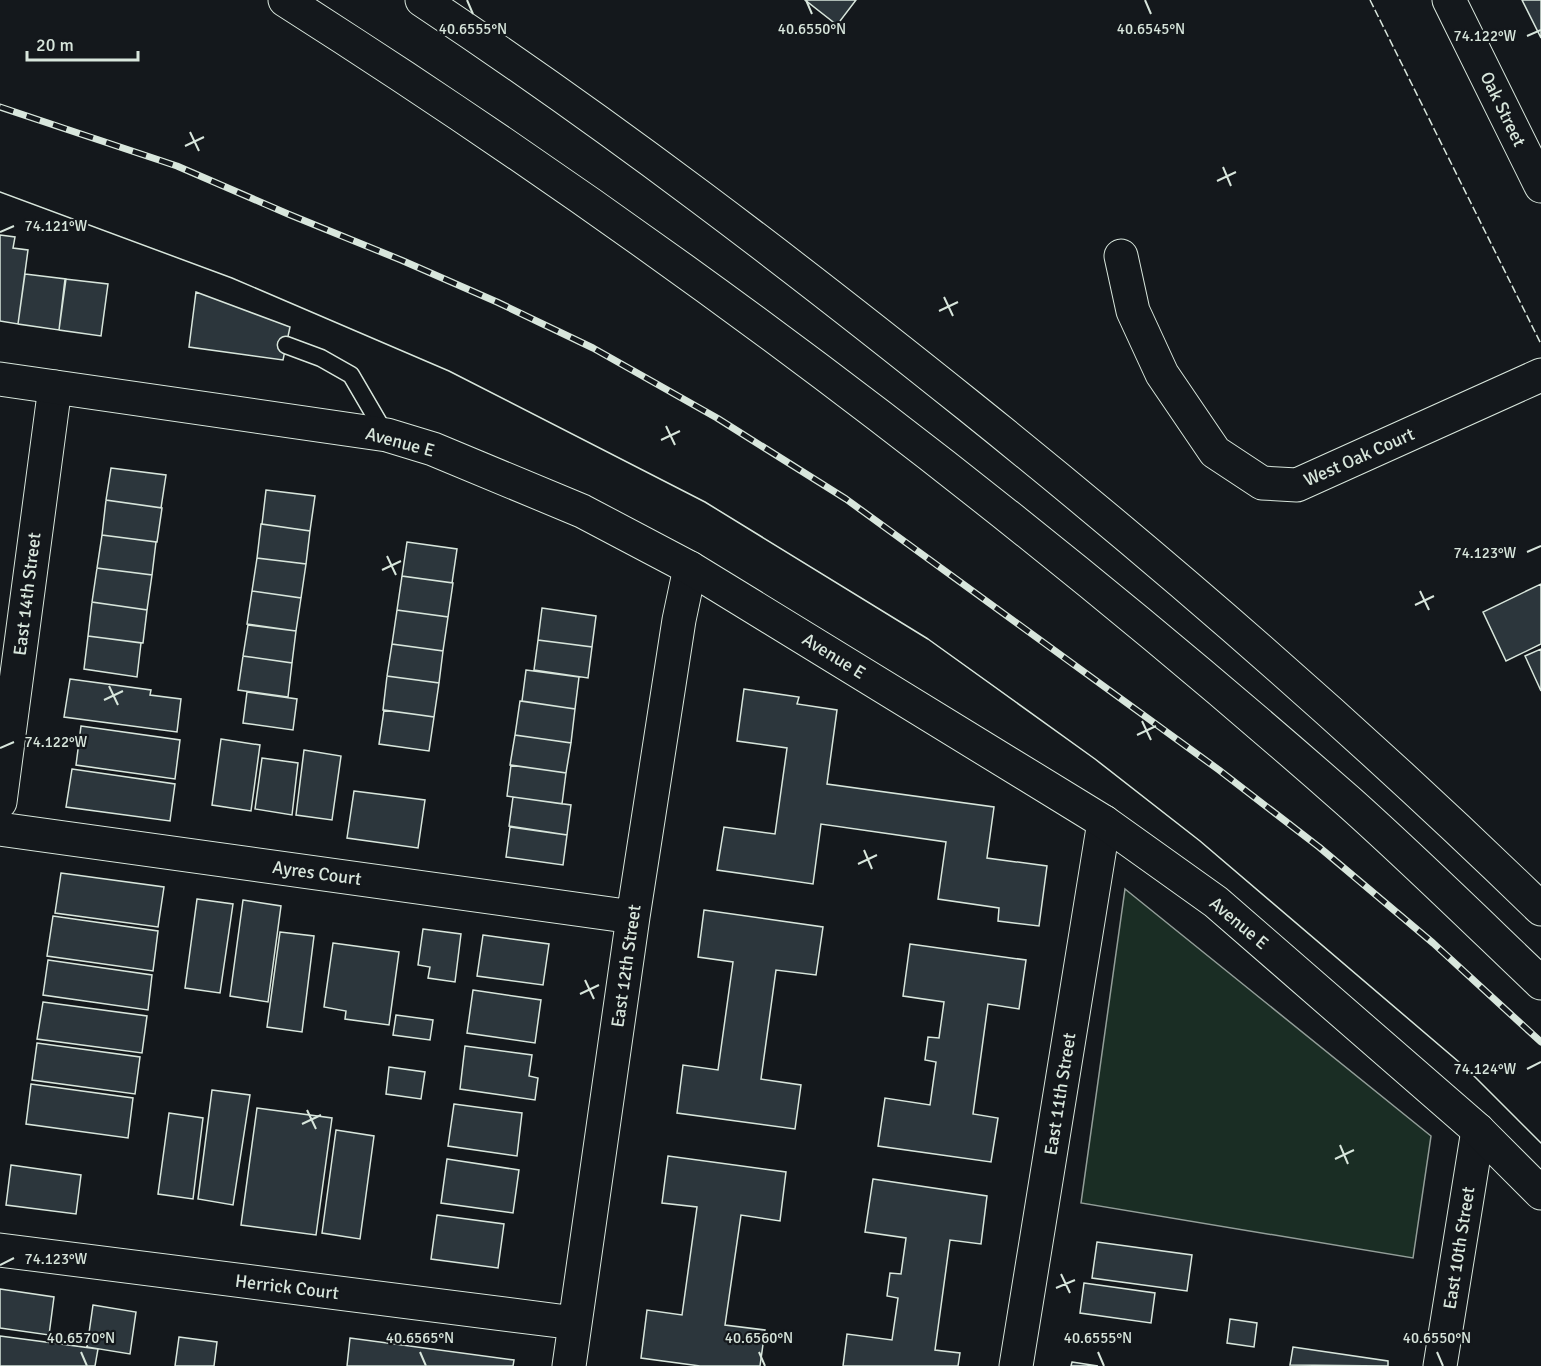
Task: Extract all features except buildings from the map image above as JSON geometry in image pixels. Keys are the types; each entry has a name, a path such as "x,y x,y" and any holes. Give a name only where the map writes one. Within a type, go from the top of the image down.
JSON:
{"main road":[{"path":"285,0 508,147 725,301 1028,532 1147,628 1351,804 1541,983"},
{"path":"422,0 649,158 757,238 872,327 1073,489 1275,663 1473,843 1541,909"},
{"name":"Oak Street","path":"1449,0 1541,186"},
{"name":"West Oak Court","path":"1121,256 1133,311 1162,374 1215,452 1262,483 1297,485 1541,375"},
{"name":"Avenue E","path":"0,379 387,435 433,449 582,511 690,568 1104,822 1216,902 1478,1130 1541,1193"},
{"name":"East 14th Street","path":"0,802 55,387"},
{"name":"East 12th Street","path":"569,1366 633,917 690,568"},
{"name":"East 11th Street","path":"1016,1366 1104,822"},
{"name":"Ayres Court","path":"0,829 633,917"},
{"name":"East 10th Street","path":"1440,1366 1478,1130"},
{"name":"Herrick Court","path":"0,1251 575,1323"}],"lane":[{"path":"286,345 321,358 351,375 387,435"}],"green space":[{"path":"1125,889 1431,1136 1413,1258 1081,1203"}],"tram line":[{"path":"0,192 232,278 449,371 705,502 928,639 1095,759 1200,841 1466,1068 1541,1143"}],"railway":[{"path":"0,107 177,166 401,260 497,302 593,348 717,418 846,499 1219,770 1319,847 1433,943 1541,1042"}],"fence":[{"path":"1370,0 1541,344"}]}
